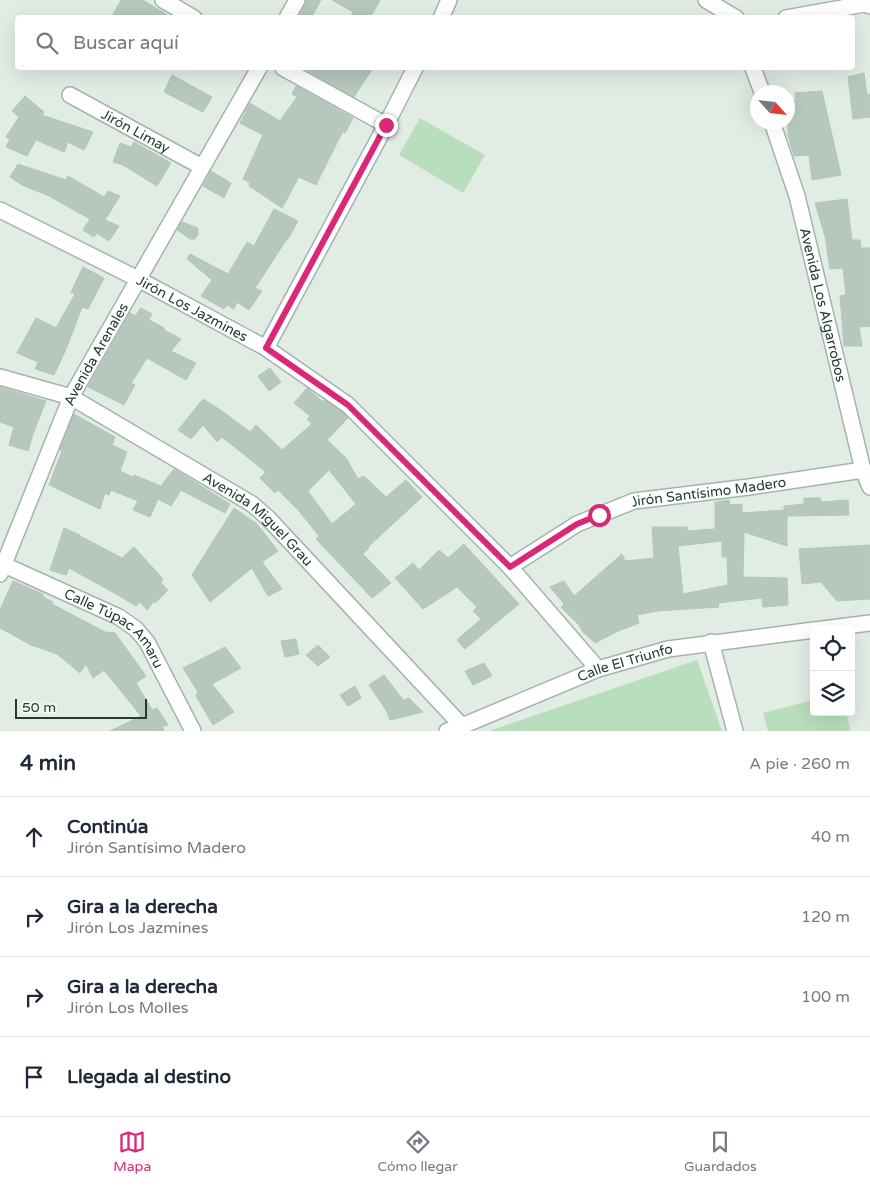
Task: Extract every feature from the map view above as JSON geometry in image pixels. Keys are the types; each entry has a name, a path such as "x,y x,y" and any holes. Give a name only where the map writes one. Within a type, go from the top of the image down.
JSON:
{"street":[{"path":"163,0 189,15"},
{"path":"289,15 297,0"},
{"path":"442,15 450,0"},
{"path":"706,0 731,15"},
{"path":"730,0 735,15"},
{"path":"803,15 864,4 870,6"},
{"name":"Avenida Arenales","path":"1,567 71,397 258,70"},
{"path":"287,70 386,125"},
{"path":"266,348 414,70"},
{"path":"755,70 760,85"},
{"name":"Jirón Limay","path":"70,95 202,167"},
{"name":"Avenida Los Algarrobos","path":"775,130 797,196 863,470 870,487"},
{"name":"Jirón Los Jazmines","path":"0,210 138,279 266,348 348,405 510,567 598,669"},
{"name":"Avenida Miguel Grau","path":"0,377 71,397 258,508 462,728"},
{"name":"Jirón Santísimo Madero","path":"510,567 577,524 634,501 749,488 863,470"},
{"name":"Calle Túpac Amaru","path":"1,567 120,617 136,629 147,642 192,731"},
{"name":"Calle El Triunfo","path":"846,626 870,623"},
{"name":"Calle El Triunfo","path":"447,731 462,728 598,669 668,649 810,630"},
{"path":"711,642 734,731"}],"green space":[{"path":"420,118 485,155 463,193 399,155"},
{"path":"697,660 722,731 489,731"},
{"path":"810,701 810,716 847,716 851,731 768,731 763,713"}],"building":[{"path":"121,0 143,0 167,15 113,15"},
{"path":"306,0 321,0 313,15 300,15"},
{"path":"332,0 380,0 372,15 352,15 353,12"},
{"path":"307,70 372,70 354,97"},
{"path":"864,73 867,95 870,94 870,117 853,119 848,77"},
{"path":"172,75 212,97 203,112 164,92"},
{"path":"296,86 353,118 345,133 343,131 316,185 299,177 282,208 249,186 250,183 243,179 263,135 240,123 250,103 280,121 297,97 292,94"},
{"path":"822,91 841,175 812,180 809,155 794,156 788,130 795,130 795,93"},
{"path":"25,96 44,112 42,115 93,132 84,150 68,142 64,152 36,140 27,156 6,147 10,139 6,137 19,117 12,111"},
{"path":"134,142 171,163 157,186 123,165 113,162 120,143 131,147"},
{"path":"18,164 66,180 68,176 104,197 108,191 120,196 105,220 119,226 109,241 97,233 94,237 83,230 90,219 49,196 22,185 10,177"},
{"path":"211,171 231,183 224,198 203,186"},
{"path":"847,199 852,240 860,240 861,248 870,248 870,326 859,327 862,346 844,346 840,296 846,295 843,268 830,269 825,236 815,203"},
{"path":"274,209 298,221 255,288 262,291 249,310 237,302 234,309 227,305 224,309 201,296 212,280 187,259 190,254 228,274 247,242 254,246"},
{"path":"182,222 198,228 198,235 195,239 190,239 177,230"},
{"path":"83,267 104,278 88,309 82,307 54,375 35,369 38,362 17,353 36,318 56,328 75,294 71,292"},
{"path":"141,308 152,314 149,320 181,339 171,351 196,363 186,380 147,358 131,383 135,385 124,405 88,387 130,313 135,316"},
{"path":"270,368 281,382 269,391 258,376"},
{"path":"0,387 46,401 28,451 9,445 14,427 0,422"},
{"path":"307,388 323,402 324,400 348,418 327,440 346,458 358,479 364,476 386,497 406,480 422,497 368,547 363,554 391,583 372,598 316,539 319,536 299,511 278,490 275,493 260,478 266,472 222,437 217,442 203,425 191,439 178,430 203,399 250,432 256,425 282,450 312,424 307,419 310,416 294,403","holes":["329,470 356,504 332,524 308,491"]},
{"path":"74,414 115,437 112,445 127,452 120,471 161,486 174,469 230,504 225,513 181,490 171,506 158,499 150,517 133,510 138,501 111,490 109,495 105,493 100,509 49,485"},
{"path":"804,498 820,498 821,502 848,500 849,515 787,516 787,546 744,532 743,577 787,578 788,605 763,607 762,598 718,603 719,607 657,611 637,615 639,623 595,643 561,607 564,604 550,587 564,581 574,596 622,554 625,561 654,558 652,527 687,527 687,531 715,529 715,502 729,500 730,505 742,504 742,513 784,510 784,506 804,504","holes":["722,541 722,557 727,557 728,585 683,594 678,546"]},
{"path":"234,508 257,524 278,551 262,562 282,589 268,596 252,568 210,602 192,575"},
{"path":"64,528 122,558 134,547 163,579 161,583 168,590 155,603 154,601 147,610 140,602 136,606 69,568 66,575 50,570"},
{"path":"464,544 519,604 465,649 457,640 481,619 473,611 477,607 457,587 423,609 395,578 413,563 419,570 439,550 448,558"},
{"path":"870,545 870,599 837,601 821,582 802,584 799,549"},
{"path":"13,581 43,594 43,597 53,602 52,604 105,632 115,633 146,676 136,683 152,710 157,708 168,725 162,727 164,731 110,731 141,716 104,670 93,678 86,664 80,673 57,654 31,645 0,628 0,610"},
{"path":"296,639 299,654 285,657 281,641"},
{"path":"318,645 330,657 318,666 306,655"},
{"path":"225,647 241,668 212,684 234,712 213,725 196,696 198,692 183,668"},
{"path":"484,663 492,676 473,685 465,671"},
{"path":"384,675 403,700 409,698 423,712 390,720 386,710 369,685"},
{"path":"355,686 361,698 348,706 340,695"}],"route":[{"path":"386,125 266,348 348,405 510,567 577,524 599,515"}]}
